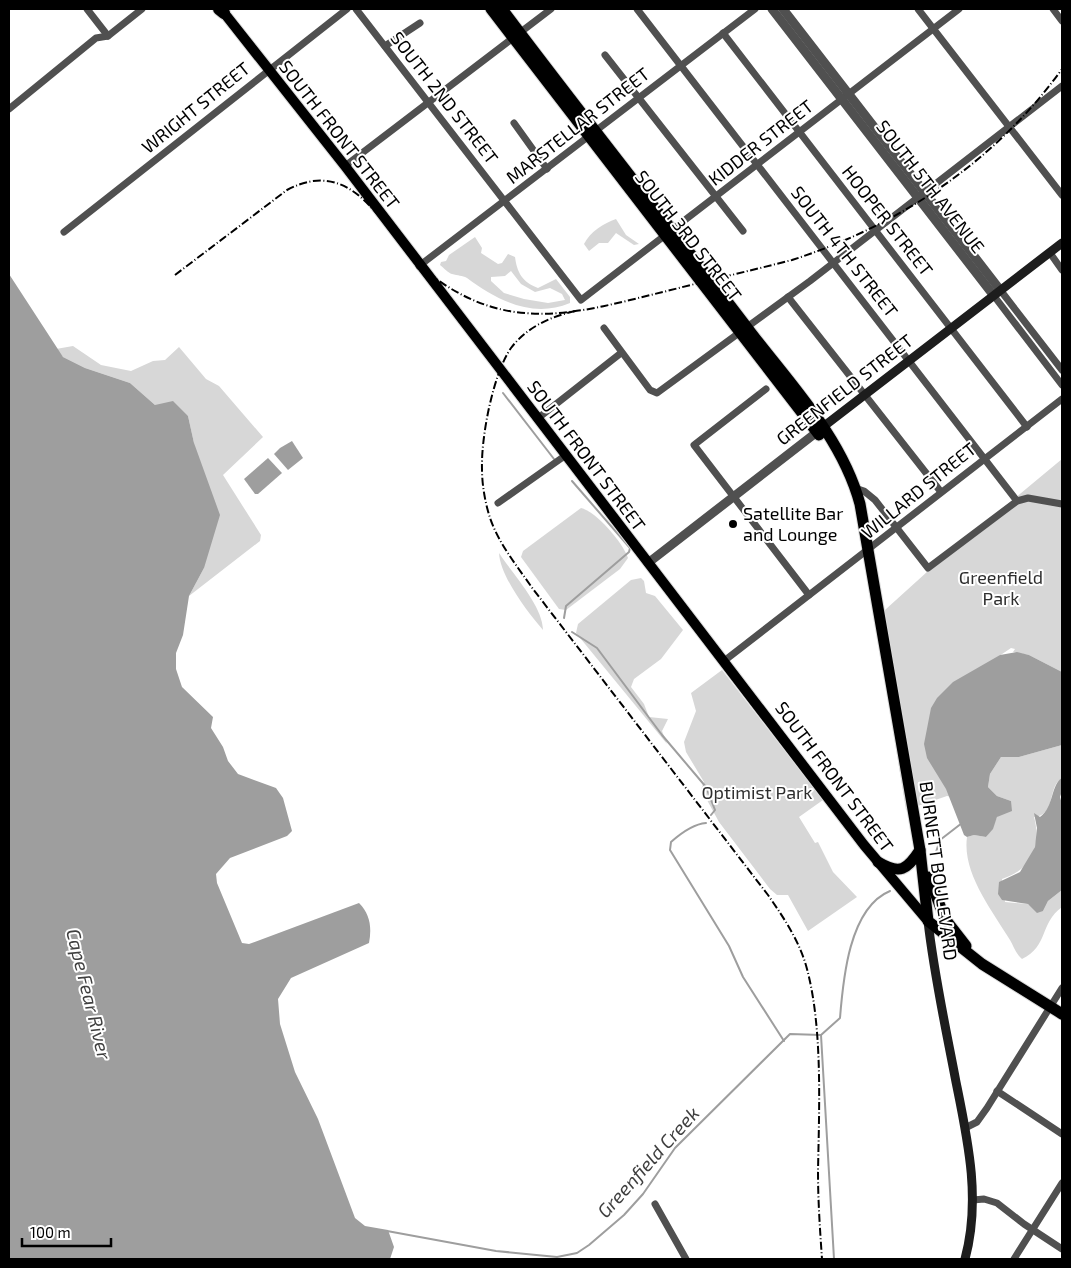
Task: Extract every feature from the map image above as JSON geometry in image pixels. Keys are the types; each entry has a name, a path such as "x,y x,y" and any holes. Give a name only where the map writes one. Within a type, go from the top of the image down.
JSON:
{"highway":[{"name":"SOUTH 3RD STREET","path":"491,9 516,36 593,134 820,430 845,463 856,488"},
{"name":"SOUTH 3RD STREET","path":"502,9 516,36"},
{"name":"BURNETT BOULEVARD","path":"856,488 920,850 928,921"},
{"path":"878,862 890,869 904,869 912,862 920,850"},
{"path":"920,850 936,900 945,919 982,964"},
{"path":"928,921 982,964 1062,1014"}],"main road":[{"name":"SOUTH FRONT STREET","path":"221,10 345,166 419,266 878,862 928,921"},
{"name":"GREENFIELD STREET","path":"820,430 1062,243"},
{"name":"BURNETT BOULEVARD","path":"928,921 934,965 965,1128 973,1200 971,1231 965,1259"}],"street":[{"path":"87,9 108,36"},
{"path":"9,109 96,38 108,36 142,9"},
{"name":"WRIGHT STREET","path":"64,232 346,9"},
{"name":"SOUTH 2ND STREET","path":"356,9 581,300"},
{"path":"345,166 551,9"},
{"name":"SOUTH 4TH STREET","path":"637,9 832,264 985,457 1017,501"},
{"name":"MARSTELLAR STREET","path":"419,266 755,9"},
{"name":"SOUTH 5TH AVENUE","path":"772,9 845,96"},
{"name":"SOUTH 5TH AVENUE","path":"783,9 845,96 921,195 998,294 1062,370"},
{"path":"918,9 1062,196"},
{"name":"KIDDER STREET","path":"581,300 959,9"},
{"path":"1053,9 1062,21"},
{"path":"385,46 420,23"},
{"name":"HOOPER STREET","path":"723,34 1027,427"},
{"path":"605,55 743,231"},
{"path":"604,328 650,390 656,393 788,298 1062,86"},
{"path":"514,123 547,169"},
{"path":"1050,253 1062,270"},
{"name":"SOUTH 5TH AVENUE","path":"998,294 1062,385"},
{"path":"788,298 867,394 942,492"},
{"path":"537,419 621,353"},
{"path":"766,389 694,445 809,595"},
{"name":"WILLARD STREET","path":"724,661 1062,399"},
{"name":"GREENFIELD STREET","path":"648,563 820,430"},
{"path":"498,503 566,456"},
{"path":"856,488 875,500 928,568 1017,501 1028,498 1062,504"},
{"path":"965,1128 977,1122 1062,988"},
{"path":"997,1092 1062,1134"},
{"path":"1014,1259 1062,1183"},
{"path":"973,1200 984,1199 998,1203 1032,1230 1062,1249"},
{"path":"655,1204 686,1259"}],"green space":[{"path":"616,219 626,235 639,244 634,245 616,233 608,243 599,243 589,251 584,244 590,236 602,226"},
{"path":"475,237 482,248 481,253 498,264 502,263 508,254 515,257 521,276 532,286 538,288 556,279 570,297 570,303 542,309 516,305 503,300 465,277 448,272 440,265 441,262 446,261 449,255","holes":["511,271 521,284 535,292 550,288 562,294 565,300 548,303 504,293 491,281 491,277 505,276"]},
{"path":"73,346 101,365 131,371 153,361 165,360 179,347 206,379 219,386 263,437 223,475 261,535 260,541 189,596 204,568 194,443 188,416 155,405 130,383 85,368 63,357 56,349"},
{"name":"Greenfield Park","path":"1062,459 1062,672 1029,655 1013,652 1015,649 1011,648 968,677 969,800 947,796 906,810 875,619 938,562"},
{"path":"581,508 594,515 608,528 621,544 628,558 620,569 566,610 559,609 521,557 523,551"},
{"path":"499,553 533,600 542,621 543,630 509,583"},
{"path":"641,578 644,581 646,593 655,596 683,630 661,659 634,679 631,687 644,704 649,717 668,719 662,731 667,744 576,633 578,624 631,580"},
{"name":"Optimist Park","path":"722,670 823,800 799,817 815,843 818,842 833,872 857,897 808,931 788,895 777,895 770,889 719,822 701,789 704,782 686,752 684,742 696,711 691,693"},
{"path":"1062,745 1062,779 1055,786 1046,811 1034,817 1036,838 1032,856 1020,870 1002,879 1005,902 1028,904 1043,911 1048,901 1062,890 1062,907 1050,920 1036,948 1031,954 1022,959 987,904 974,878 969,864 967,837 974,835 986,837 997,817 1011,801 997,796 988,787 990,774 1001,757 1019,757"}],"water":[{"name":"Cape Fear River","path":"9,274 63,357 85,368 130,383 155,405 173,401 188,416 194,443 220,515 204,568 189,596 183,635 176,653 176,669 182,687 213,717 211,728 223,747 228,761 238,774 276,788 283,798 292,831 287,836 230,858 216,874 217,883 242,943 249,944 359,903 368,916 370,926 369,943 291,978 278,999 280,1024 295,1072 318,1119 355,1218 365,1226 388,1230 394,1247 390,1259 9,1259"},
{"path":"292,441 303,458 288,470 274,454"},
{"path":"268,458 282,473 258,494 255,494 244,479"},
{"path":"1017,652 1029,655 1062,672 1062,745 1019,757 1001,757 990,774 988,787 997,796 1011,801 1012,811 997,817 993,829 986,837 974,835 967,837 964,835 946,789 927,758 924,744 931,708 937,698 953,682 1000,655"},
{"path":"1062,778 1060,797 1062,804 1062,890 1048,901 1043,911 1037,913 1028,904 1002,900 998,894 999,882 1020,872 1035,847 1037,828 1034,813 1040,817 1045,813 1056,785"}],"waterway":[{"path":"503,393 554,459"},
{"path":"564,618 566,606 629,552 630,548 572,481"},
{"path":"572,632 597,648 662,735 706,787 715,810 711,815"},
{"path":"706,823 692,827 678,836 671,842 670,850 729,946 743,977 784,1041"},
{"path":"931,856 936,852 940,840 962,823"},
{"path":"821,1035 840,1018 846,966 857,929 865,913 876,900 890,891"},
{"name":"Greenfield Creek","path":"387,1231 496,1251 557,1257 577,1253 624,1215 643,1194 675,1148 790,1034 821,1035"},
{"name":"Greenfield Creek","path":"821,1035 834,1259"}],"railway":[{"path":"175,275 287,190 310,182 330,181 348,188 363,200 378,214 418,263 443,284 472,300 513,312 535,314 578,311 600,307 792,260 832,246 907,209 976,161 1007,133 1036,102 1062,69"},
{"path":"575,311 548,320 524,334 511,348 505,359 489,406 482,456 484,494 488,512 503,546 533,589 768,895 786,921 796,940 807,969 816,1017 819,1070 818,1183 822,1259"}],"place":[{"name":"Satellite Bar and Lounge","path":"733,524"}]}
